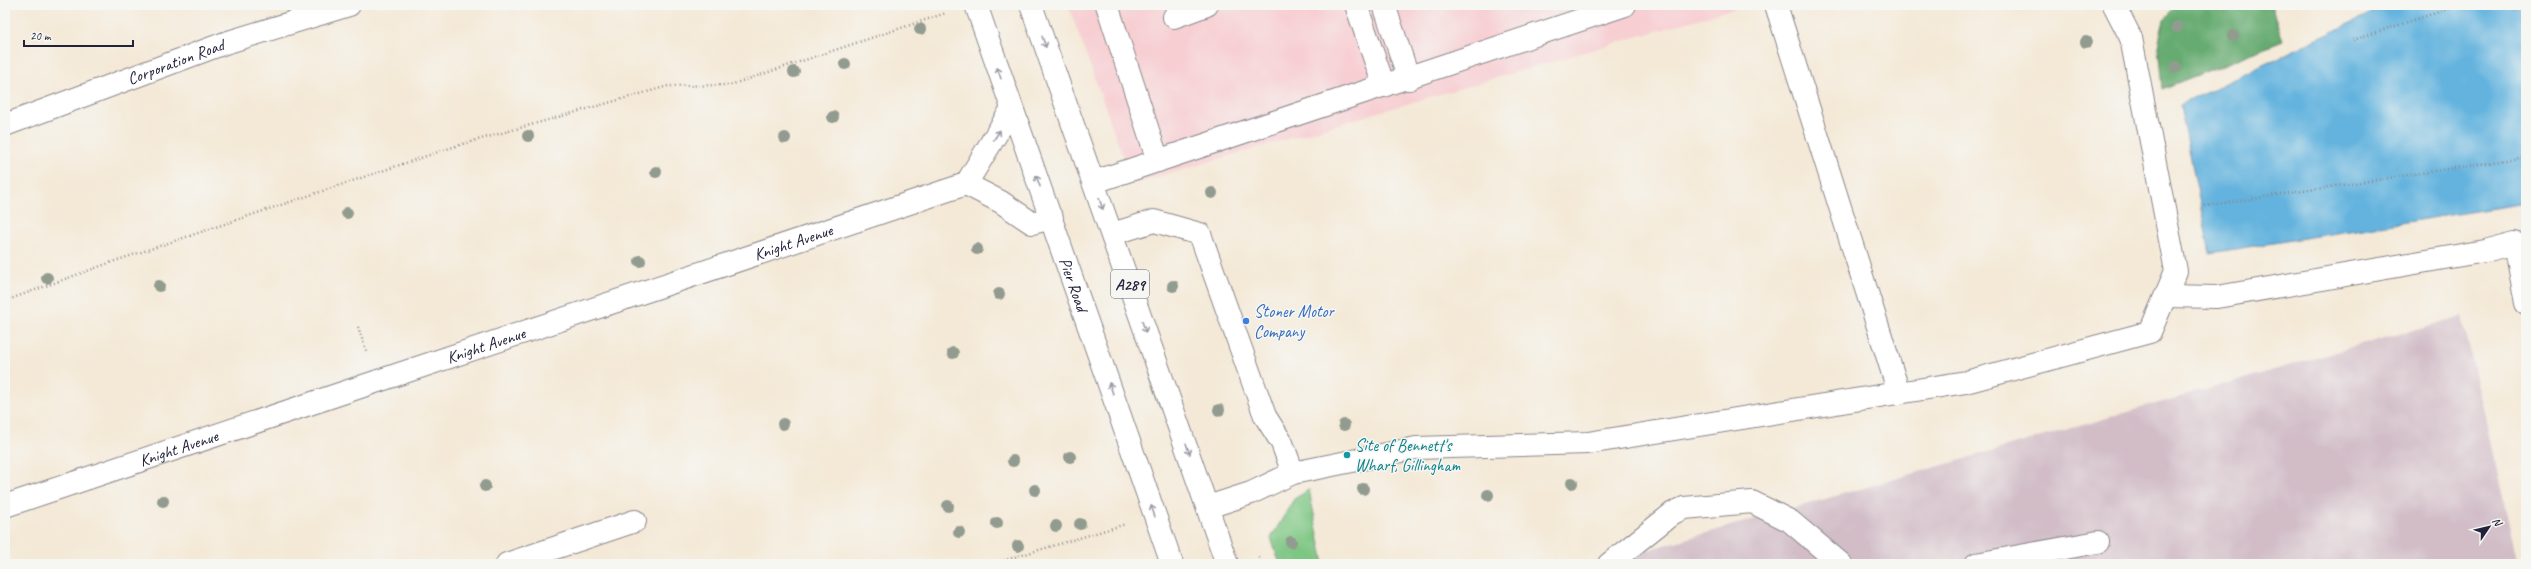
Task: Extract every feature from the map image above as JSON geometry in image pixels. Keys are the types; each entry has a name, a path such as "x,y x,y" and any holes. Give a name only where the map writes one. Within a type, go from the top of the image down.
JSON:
{"street":[{"name":"Corporation Road","path":"5,125 225,43 349,5"},
{"name":"Pier Road","path":"976,5 1012,110 1052,218 1172,564"},
{"name":"A289","path":"1032,5 1227,564"},
{"path":"1107,5 1158,161"},
{"path":"1174,17 1207,5"},
{"path":"1356,5 1384,86"},
{"path":"1384,5 1409,79"},
{"path":"1094,182 1409,79 1625,5"},
{"path":"1776,5 1900,393"},
{"path":"1208,507 1251,493 1292,473 1416,448 1588,443 1966,382 2150,332 2176,271 2131,38 2114,5"},
{"path":"1012,110 966,184 1001,202 1032,223 1052,218"},
{"name":"Knight Avenue","path":"5,506 966,184"},
{"path":"1112,234 1154,221 1200,234 1265,416 1282,443 1292,473"},
{"path":"2166,296 2217,297 2485,251 2515,243 2526,303"},
{"path":"1609,564 1673,512 1684,508 1752,502 1790,521 1841,564"},
{"path":"507,564 635,521"},
{"path":"1976,564 2098,542"}],"path":[{"path":"2353,40 2460,5"},
{"path":"5,301 109,263 456,146 668,86 730,85 950,12"},
{"path":"2205,206 2526,157"},
{"path":"358,327 367,355"},
{"path":"992,564 1129,523"}],"shaded area":[{"path":"1068,5 1739,5 1739,7 1133,184"},
{"path":"2462,316 2518,564 1599,564"}],"green space":[{"path":"2178,5 2271,5 2283,41 2162,89 2158,46 2164,19"},
{"path":"1309,490 1324,564 1280,564 1271,538 1294,499"},
{"path":"1377,556 1378,564 1336,564"}],"water":[{"path":"2388,5 2526,5 2526,203 2210,253 2180,105"}],"place":[{"name":"Stoner Motor Company","path":"1246,321"},
{"name":"Site of Bennett's Wharf, Gillingham","path":"1347,455"}]}
